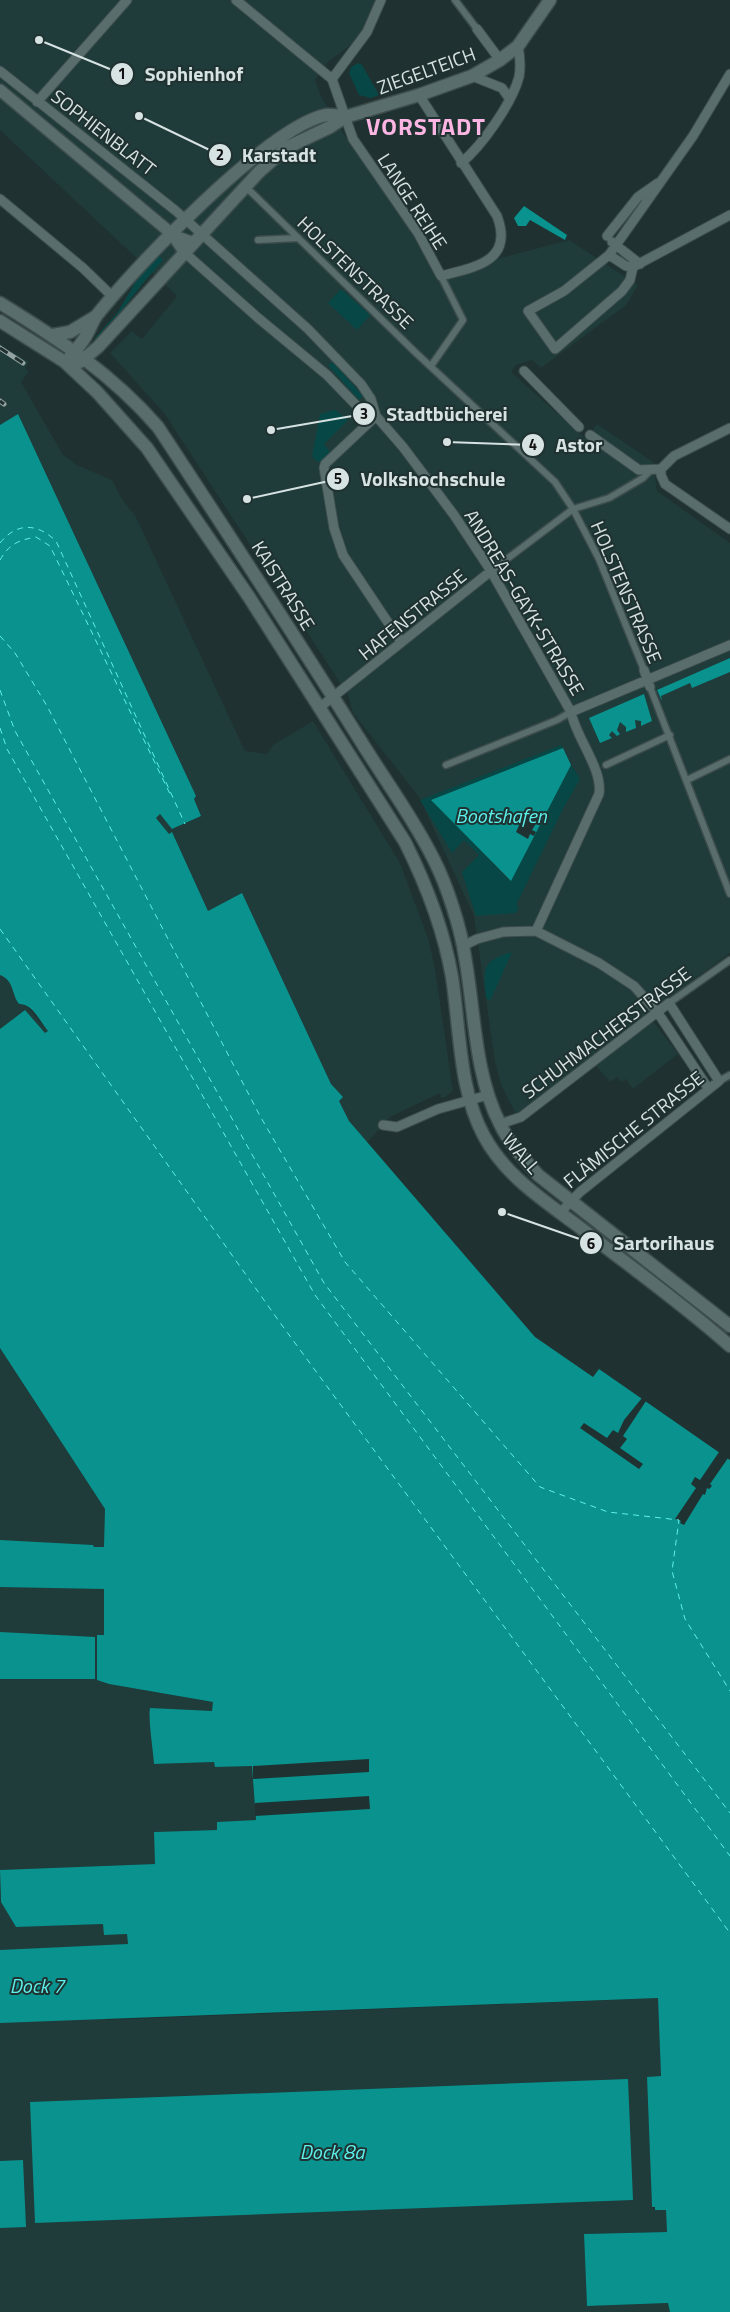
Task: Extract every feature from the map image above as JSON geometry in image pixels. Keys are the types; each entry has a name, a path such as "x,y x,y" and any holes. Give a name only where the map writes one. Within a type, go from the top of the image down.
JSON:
{"main road":[{"name":"ZIEGELTEICH","path":"87,359 258,172 286,148 330,127 345,117 419,96 472,76 500,60 518,46 533,28 550,0"},
{"name":"ZIEGELTEICH","path":"95,317 172,234 239,170 284,134 328,115 345,117"},
{"name":"KAISTRASSE","path":"0,303 76,350 135,402 158,427 242,553 334,697 435,861 463,946"},
{"path":"65,362 85,338 95,317"},
{"path":"53,335 70,332 95,317"},
{"name":"KAISTRASSE","path":"0,321 65,362 97,392 147,448 169,478 250,597 405,842 416,864 446,950"},
{"path":"65,362 77,363 87,359"},
{"name":"WALL","path":"463,946 481,1065 488,1095 500,1124 513,1146 538,1175 730,1326"},
{"name":"WALL","path":"446,950 470,1100 484,1136 495,1154 510,1172 532,1192 686,1309 730,1346"}],"street":[{"path":"37,102 98,30 127,0"},
{"path":"236,0 332,79 367,32 380,0"},
{"path":"455,0 500,60"},
{"path":"461,163 472,154 509,98 518,77 520,59 518,46"},
{"name":"SOPHIENBLATT","path":"0,71 186,221 198,239"},
{"path":"636,266 630,280 622,291 554,349 528,311 564,291 609,255 617,246 693,136 730,74"},
{"path":"472,76 502,88 509,98"},
{"name":"LANGE REIHE","path":"332,79 353,139 418,233 442,276"},
{"name":"SOPHIENBLATT","path":"0,90 172,234 185,253"},
{"path":"419,96 497,216 502,232 502,244 485,262 472,268 442,276 463,320 431,366"},
{"path":"609,255 607,236 638,198 660,182"},
{"name":"HOLSTENSTRASSE","path":"246,187 431,366 555,482 573,509 599,559 670,735 730,894"},
{"path":"0,199 113,297"},
{"path":"609,255 626,266 636,266 730,215"},
{"path":"264,232 272,239"},
{"path":"172,234 198,239"},
{"path":"607,236 636,266"},
{"path":"258,240 298,238"},
{"name":"ANDREAS-GAYK-STRASSE","path":"198,239 325,346 365,389 371,399 377,417 449,508 491,571 571,712 574,727 595,770 600,786 599,794 536,931"},
{"name":"ANDREAS-GAYK-STRASSE","path":"185,253 327,375 357,406 377,417"},
{"path":"524,371 579,427"},
{"path":"377,417 325,464 324,468 334,528 343,556 401,642"},
{"path":"590,435 639,470 650,470 661,469 674,456 730,428"},
{"path":"661,469 661,475 666,484 730,529"},
{"path":"573,509 609,498 643,478 650,470"},
{"name":"HAFENSTRASSE","path":"319,708 491,571 573,509"},
{"path":"446,765 556,720 571,712 649,683 730,645"},
{"path":"606,765 670,735"},
{"path":"687,780 730,759"},
{"path":"446,950 463,946 485,936 536,931 599,963 634,986 658,1013 708,1088"},
{"name":"SCHUHMACHERSTRASSE","path":"500,1124 521,1117 669,1003 730,960"},
{"path":"669,1003 719,1081"},
{"name":"FLÄMISCHE STRASSE","path":"560,1213 570,1201 708,1088 730,1076"},
{"path":"383,1125 397,1127 438,1109 488,1095"},
{"path":"686,1309 695,1297"}],"shaded area":[{"path":"0,0 383,0 373,28 328,62 315,80 322,98 345,136 419,226 443,273 569,240 638,285 626,305 541,368 532,360 516,365 511,372 586,439 597,424 653,462 657,491 730,543 730,953 647,1013 678,1054 633,1089 626,1079 621,1082 617,1077 610,1082 590,1059 516,1114 501,1085 495,1062 474,916 419,797 353,713 348,695 164,413 110,353 132,331 142,339 177,296 0,130"},
{"path":"358,63 362,65 379,95 371,98 359,95 349,73 351,67"},
{"path":"159,256 163,260 97,341 94,339 118,312 139,276"},
{"path":"341,289 370,315 357,330 328,303"},
{"path":"0,344 29,362 25,368 29,371 21,382 63,455 77,465 112,480 122,499 136,517 245,751 267,754 273,745 313,721 400,863 429,941 435,969 453,1091 441,1098 440,1093 390,1117 367,1143 349,1121 339,1101 342,1097 331,1084 242,894 208,911 172,832 169,834 156,818 160,814 173,829 201,816 18,415 0,425"},
{"path":"333,362 363,396 359,400 328,365"},
{"path":"335,410 348,420 324,444 330,452 322,462 316,461 312,456 320,414"},
{"path":"561,745 563,748 432,800 510,881 571,765 580,779 564,807 516,905 519,906 516,913 476,916 462,872 479,855 464,840 452,853 420,800"},
{"path":"512,952 490,1001 486,998 485,973 487,968 495,959"},
{"path":"0,975 4,976 16,991 16,999 20,1004 27,1006 48,1031 45,1034 25,1010 0,1029"},
{"path":"0,1348 105,1509 105,1547 100,1547 100,1589 104,1589 104,1635 98,1635 102,1680 109,1684 213,1702 213,1711 149,1716 152,1730 154,1764 214,1762 215,1767 369,1759 255,1816 256,1820 217,1823 217,1830 154,1832 156,1864 0,1870"},
{"path":"0,1890 1,1902 16,1927 104,1924 127,1934 128,1945 103,1946 106,2020 658,1998 661,2077 647,2077 652,2207 655,2210 666,2210 667,2232 584,2234 587,2306 668,2303 670,2312 0,2312"}],"water":[{"path":"524,206 567,235 565,240 530,220 526,226 518,226 514,218"},
{"name":"Dock 7","path":"18,414 196,796 194,799 201,816 172,829 160,814 156,818 169,834 172,832 208,911 242,893 331,1084 343,1097 339,1101 349,1121 535,1337 593,1377 599,1369 730,1460 730,2312 670,2312 668,2303 587,2306 584,2234 667,2232 666,2210 655,2210 655,2207 652,2207 647,2077 661,2076 658,1998 0,2023 0,1950 128,1944 127,1934 104,1935 103,1924 16,1927 1,1902 0,1870 155,1864 154,1832 217,1830 217,1822 256,1820 252,1766 215,1767 214,1762 154,1764 150,1708 212,1711 213,1702 109,1684 97,1680 97,1635 104,1635 104,1589 0,1587 0,1540 104,1547 105,1509 0,1348 0,1029 25,1010 45,1033 48,1031 30,1008 18,1003 10,983 0,975 0,425"},
{"path":"730,658 730,672 692,688 690,683 661,696 662,701 657,690"},
{"path":"644,694 652,721 641,726 641,721 635,720 636,728 626,732 626,727 620,722 617,730 620,734 617,736 612,731 609,735 612,738 600,743 589,718"},
{"name":"Bootshafen","path":"563,748 571,765 511,881 431,800"},
{"path":"0,1632 95,1637 95,1679 0,1679"},
{"name":"Dock 8a","path":"628,2079 633,2200 35,2223 30,2102"},
{"path":"23,2160 26,2227 0,2228 0,2161"}],"pier":[{"path":"524,815 537,822 532,830 536,832 534,836 530,834 528,839 516,832"},
{"path":"642,1398 646,1401 623,1436 627,1439 620,1448 643,1464 639,1469 580,1428 584,1423 607,1438 613,1430 618,1433 624,1420"},
{"path":"719,1452 728,1458 710,1484 712,1486 709,1489 707,1488 705,1495 703,1494 684,1525 680,1523 681,1521 675,1519 696,1488 691,1484 695,1477 700,1480"},
{"path":"369,1759 369,1772 253,1779 253,1766"},
{"path":"369,1796 370,1809 255,1816 255,1803"}],"ferry route":[{"path":"0,543 13,531 27,527 42,531 56,541 185,824"},
{"path":"0,560 11,546 24,540 36,537 50,546 171,796"},
{"path":"0,636 15,653 47,706 260,1116 345,1262 540,1487 608,1512 679,1520 672,1571 685,1619 730,1691"},
{"path":"0,690 15,731 324,1283 730,1813"},
{"path":"0,728 7,749 315,1295 730,1856"},
{"path":"0,929 281,1324 730,1933"}],"railway":[{"path":"0,348 23,363"},
{"path":"0,401 4,404"}],"place":[{"name":"Sophienhof","path":"39,40"},
{"name":"Karstadt","path":"139,116"},
{"name":"Stadtbücherei","path":"271,430"},
{"name":"Astor","path":"447,442"},
{"name":"Volkshochschule","path":"247,499"},
{"name":"Sartorihaus","path":"502,1212"}],"district":[{"name":"VORSTADT","path":"426,126"}]}
